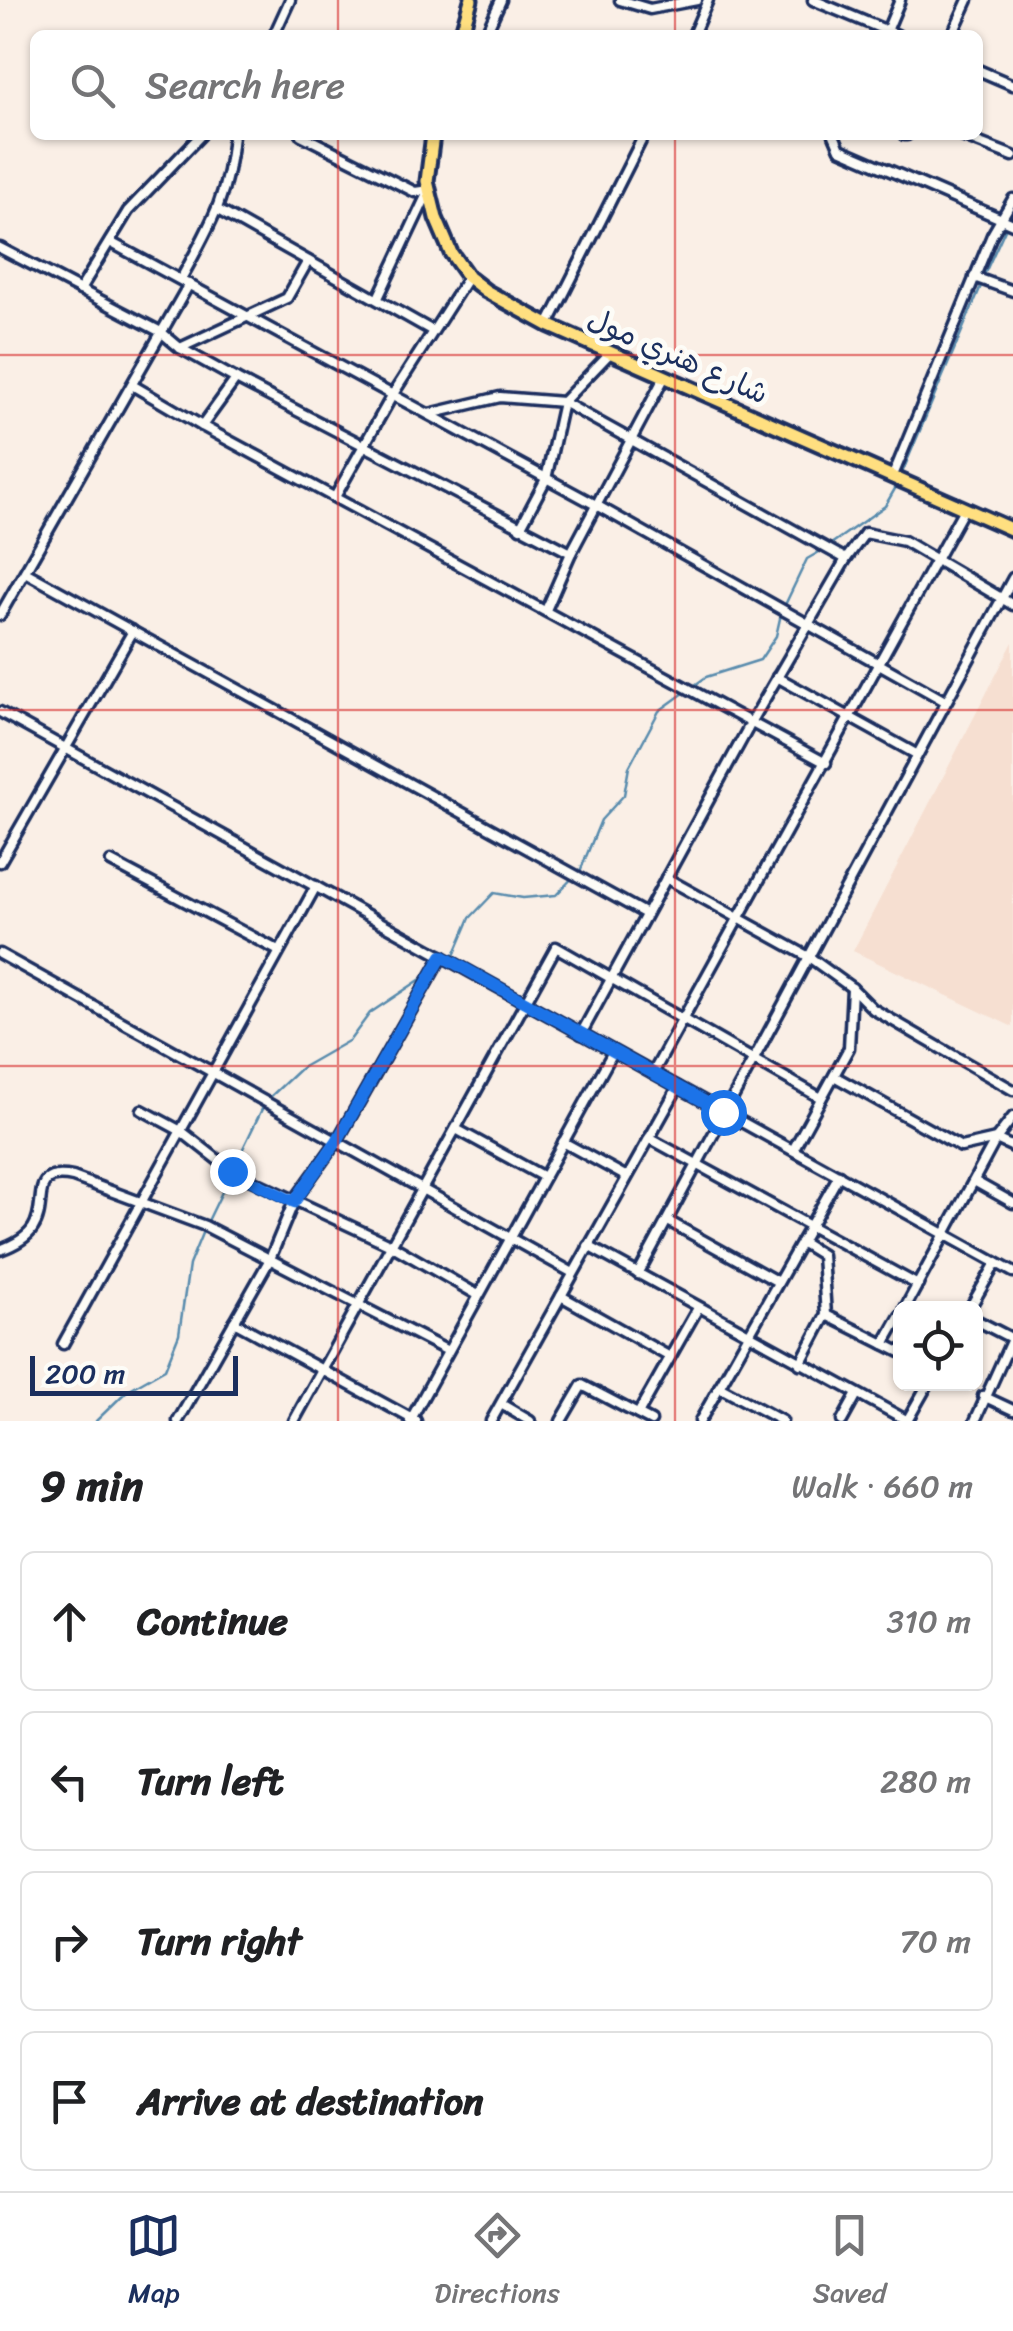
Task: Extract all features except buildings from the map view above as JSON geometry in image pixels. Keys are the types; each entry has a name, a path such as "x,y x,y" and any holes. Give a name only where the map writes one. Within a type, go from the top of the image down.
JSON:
{"highway":[{"path":"462,30 471,0"},
{"name":"شارع هنري مول","path":"432,140 429,190 440,229 468,277 493,296 610,353 1013,530"}],"street":[{"path":"276,30 290,0"},
{"path":"487,30 500,0"},
{"path":"620,0 650,9 697,0"},
{"path":"695,30 708,0"},
{"path":"813,0 885,30"},
{"path":"887,30 900,0"},
{"path":"954,30 968,0"},
{"path":"983,72 1013,85"},
{"path":"80,290 128,211 196,140"},
{"path":"0,615 161,332 218,210 232,166 233,140"},
{"path":"311,140 415,192 429,190"},
{"path":"548,325 641,140"},
{"path":"836,140 840,149 1013,224"},
{"path":"972,140 1013,156"},
{"path":"378,298 429,190"},
{"path":"892,478 992,235 1013,199"},
{"path":"218,210 432,330"},
{"path":"110,242 596,505 945,701"},
{"path":"0,248 161,332 180,348 236,379 571,553"},
{"path":"180,348 287,298 308,261"},
{"path":"336,498 393,394 468,277"},
{"path":"974,277 1013,291"},
{"path":"520,528 546,479 563,402 610,353"},
{"path":"546,610 571,553 666,376"},
{"path":"202,426 236,379"},
{"path":"132,385 826,763"},
{"path":"428,414 500,398 563,402 846,559"},
{"path":"653,1073 964,509"},
{"path":"581,1034 777,677 865,533 904,541 1013,605"},
{"path":"25,572 646,914"},
{"path":"638,1274 1013,578"},
{"path":"0,862 133,631"},
{"path":"777,677 916,754"},
{"path":"0,712 1013,1272"},
{"path":"111,862 279,951"},
{"path":"666,878 809,957 852,988 873,1009 1013,1090"},
{"path":"64,1344 316,886"},
{"path":"294,1421 556,948 821,1098"},
{"path":"0,954 574,1273"},
{"path":"178,1421 270,1260 294,1202 337,1141 442,956"},
{"path":"794,1150 849,1048 852,988"},
{"path":"234,1322 412,1420 613,1052"},
{"path":"834,1076 961,1147 996,1140 1013,1147"},
{"path":"492,1421 678,1087"},
{"path":"142,1110 180,1131 232,1171 392,1245 478,1294"},
{"path":"909,1301 996,1140 1013,1117"},
{"path":"456,1129 544,1177"},
{"path":"649,1138 918,1285"},
{"path":"563,1142 627,1178"},
{"path":"0,1250 26,1236 32,1228 38,1217 43,1182 60,1174 73,1176 205,1226 448,1352"},
{"path":"700,1421 838,1175"},
{"path":"974,1181 1013,1203"},
{"path":"668,1221 778,1282"},
{"path":"800,1364 826,1315 822,1255 801,1242"},
{"path":"588,1246 908,1421 924,1391"},
{"path":"974,1301 996,1263"},
{"path":"561,1296 670,1357"},
{"path":"638,1414 698,1308"},
{"path":"826,1315 893,1348"},
{"path":"975,1421 1012,1339 983,1324"},
{"path":"884,1344 893,1328"},
{"path":"561,1421 582,1385 651,1421"},
{"path":"719,1386 768,1418 782,1421"},
{"path":"842,1421 857,1394"},
{"path":"983,1396 1013,1410"},
{"path":"501,1404 530,1421"}],"shaded area":[{"path":"1013,642 1013,1027 853,951"}],"waterway":[{"path":"984,275 1006,227"},
{"path":"902,473 981,286"},
{"path":"831,544 885,506 896,487"},
{"path":"784,607 807,559 821,551"},
{"path":"453,958 470,918 494,893 523,898 556,895 581,869 601,820 624,795 629,767 659,711 706,677 760,660 776,636 781,614"},
{"path":"269,1098 301,1068 350,1040 370,1013 430,973"},
{"path":"207,1223 264,1105"},
{"path":"96,1421 128,1390 165,1369 179,1334 189,1265 203,1231"}],"route":[{"path":"232,1171 294,1202 337,1141 442,956 723,1112"}]}
